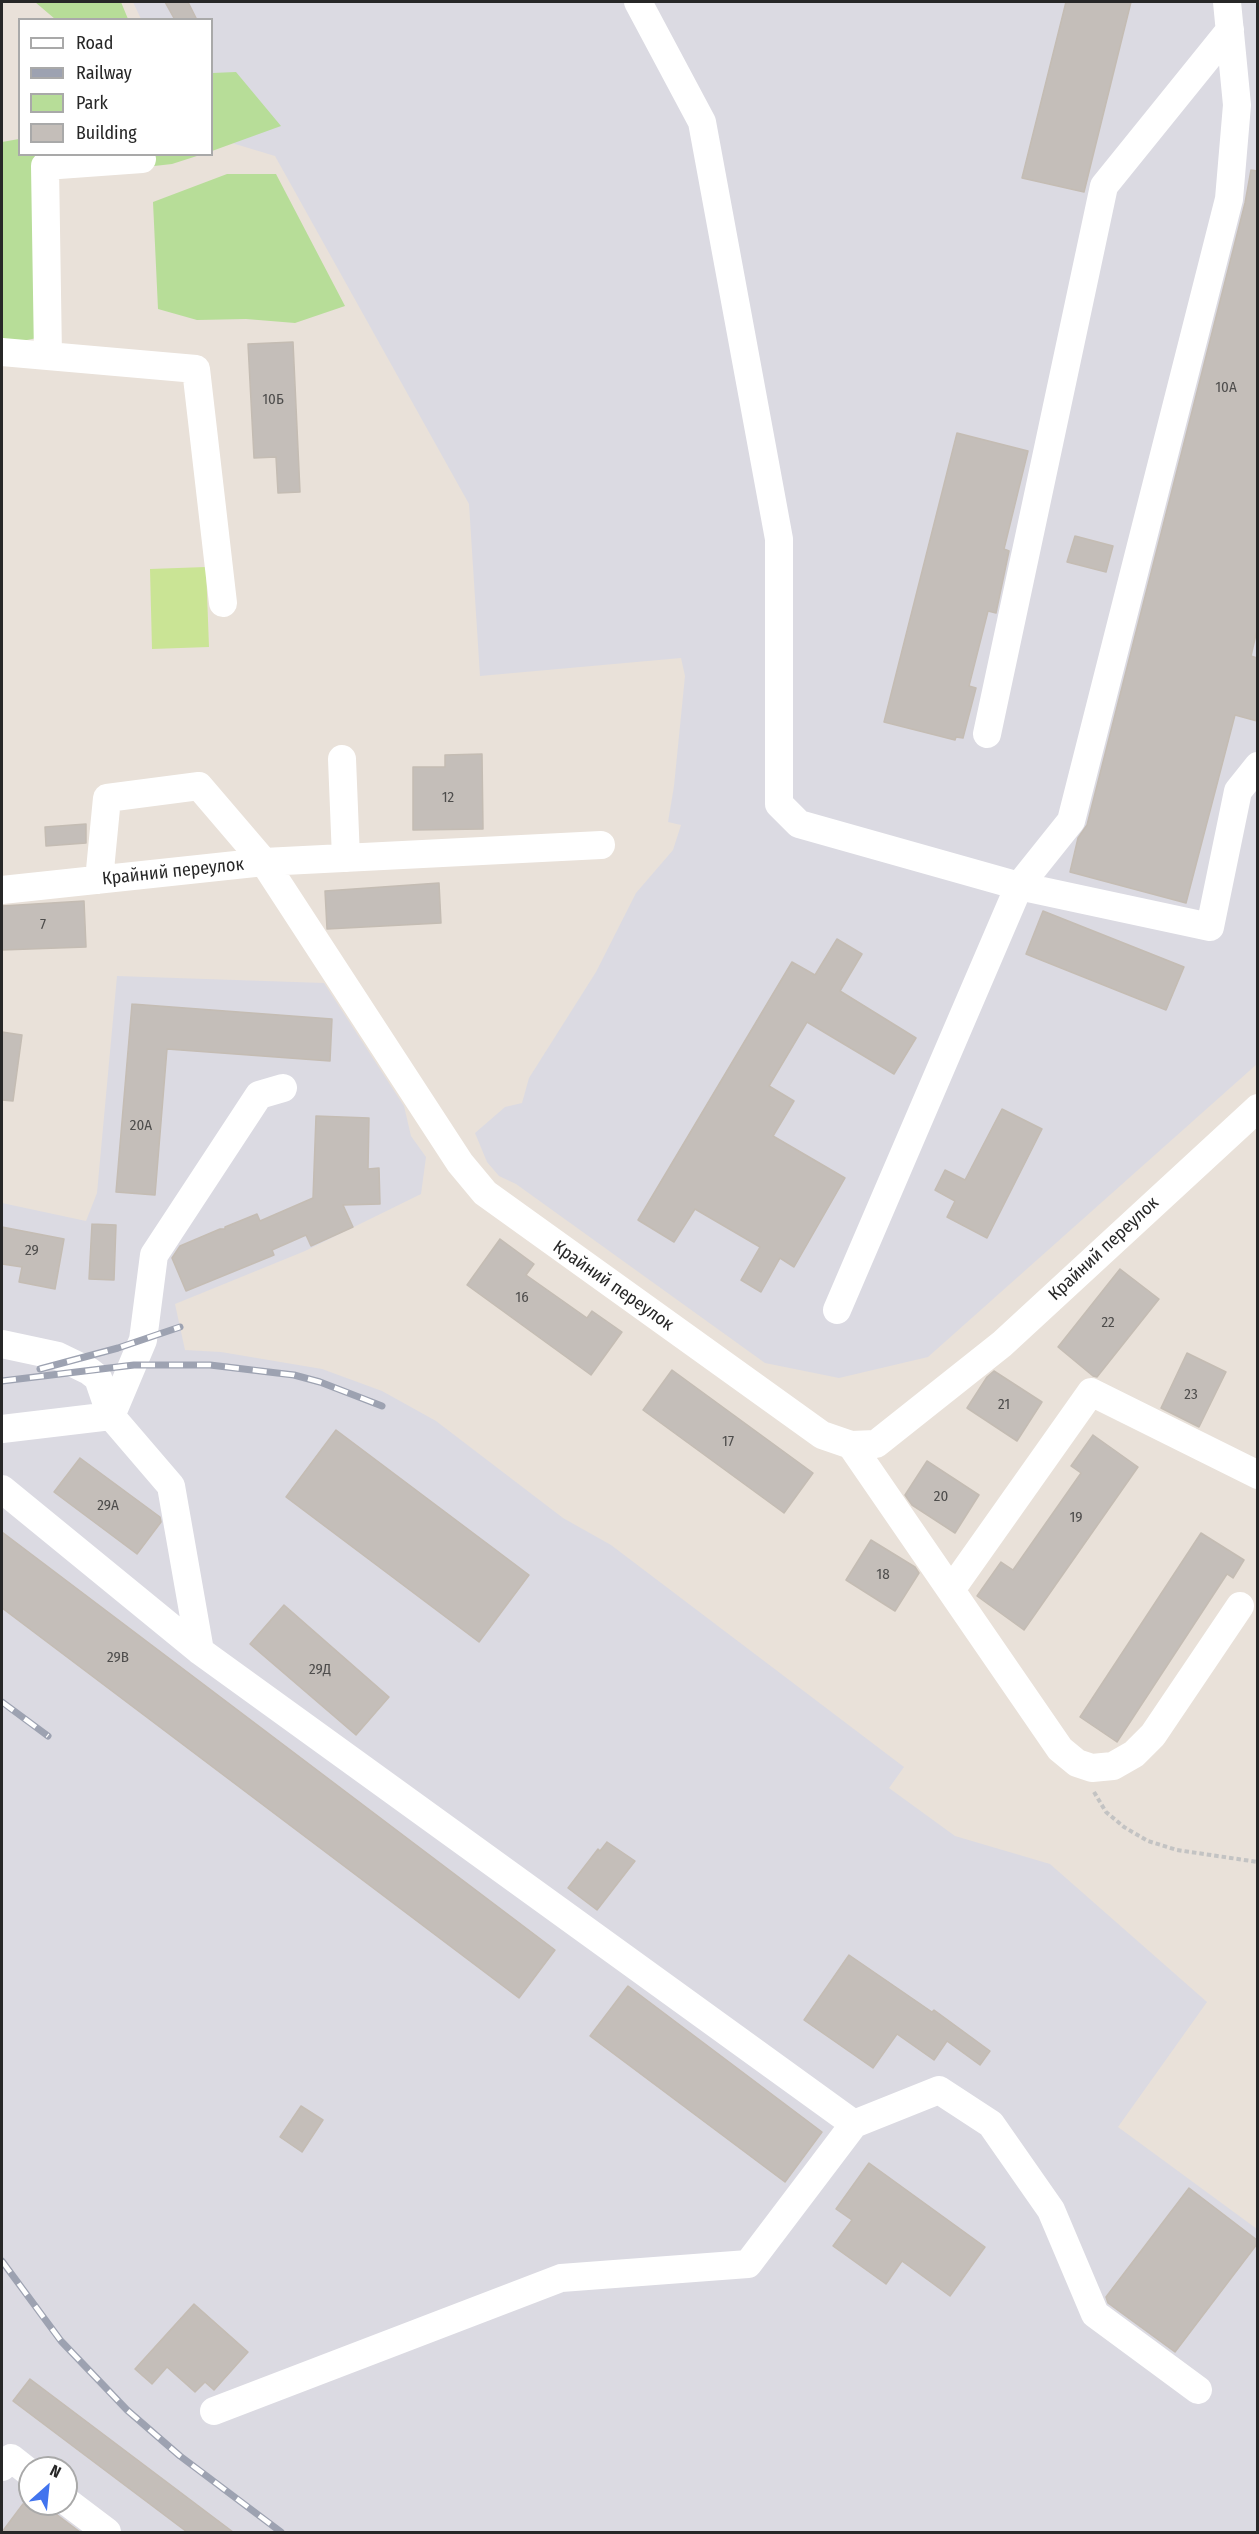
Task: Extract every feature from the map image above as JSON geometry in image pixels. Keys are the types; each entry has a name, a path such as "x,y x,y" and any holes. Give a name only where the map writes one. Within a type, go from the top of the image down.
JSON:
{"street":[{"path":"638,2 702,122 779,539 779,804 799,824 1019,886 1210,927 1238,791 1257,766"},
{"path":"837,1310 1019,886 1071,821 1229,199 1237,105 1227,2"},
{"path":"987,734 1104,186 1230,30"},
{"path":"48,356 45,166 142,159"},
{"path":"2,352 196,369 223,603"},
{"path":"342,759 346,858"},
{"path":"99,880 107,798 200,786 264,862 601,845"},
{"name":"Крайний переулок","path":"2,890 264,862 460,1163 485,1193 822,1435 851,1444 876,1444 1002,1344 1257,1108"},
{"path":"111,1416 143,1340 154,1255 259,1095 283,1088"},
{"path":"2,1344 58,1356 98,1378 111,1416 171,1486 200,1651"},
{"path":"951,1590 1091,1392 1257,1475"},
{"path":"2,1429 111,1416"},
{"path":"851,1444 1060,1749 1077,1763 1092,1768 1113,1766 1134,1754 1153,1735 1240,1606"},
{"path":"2,1489 200,1651 854,2124"},
{"path":"214,2411 561,2278 748,2264 854,2124 939,2090 991,2124 1051,2210 1095,2314 1198,2390"},
{"path":"2,2467 11,2458 18,2464"},
{"path":"78,2510 107,2532"}],"path":[{"path":"1077,1763 1106,1812 1124,1827 1148,1841 1177,1850 1257,1862"}],"shaded area":[{"path":"133,2 1257,2 1257,1064 928,1357 839,1378 765,1363 516,1184 499,1176 487,1162 475,1133 505,1107 522,1103 529,1078 596,972 636,893 673,850 681,825 668,822 685,676 681,658 480,676 469,504 275,156 213,137 213,18 141,18"},
{"path":"117,976 324,983 404,1106 411,1136 426,1157 421,1194 305,1251 175,1304 185,1350 221,1352 322,1369 382,1391 436,1421 563,1518 611,1545 904,1767 889,1788 955,1836 1050,1864 1207,2002 1118,2127 1257,2229 1257,2532 2,2532 2,1203 86,1221 97,1193"}],"green space":[{"path":"35,2 121,2 128,18 54,18"},
{"path":"236,72 281,126 213,151 213,73"},
{"path":"18,139 18,156 197,156 172,164 38,179 37,338 2,345 2,142"},
{"path":"227,174 276,174 345,306 295,323 246,319 197,320 158,309 153,202"},
{"path":"206,567 209,647 152,649 150,569"}],"building":[{"path":"165,2 188,2 196,18 174,18"},
{"path":"1066,2 1131,2 1084,192 1022,178"},
{"path":"1251,170 1257,171 1257,630 1251,656 1257,658 1257,721 1235,715 1186,903 1070,872 1078,838 1087,825 1245,203"},
{"path":"293,342 300,492 278,493 276,457 254,458 248,344"},
{"path":"957,433 1028,451 1004,549 1009,551 996,613 988,611 969,686 976,688 963,738 956,737 955,740 884,722"},
{"path":"1075,536 1113,546 1106,572 1067,562"},
{"path":"482,754 483,829 413,830 413,767 445,767 445,755"},
{"path":"86,824 86,843 46,846 45,827"},
{"path":"439,883 441,923 327,929 325,891"},
{"path":"84,901 86,947 2,950 2,906"},
{"path":"1043,911 1184,967 1166,1010 1026,954"},
{"path":"837,939 862,954 840,991 916,1038 894,1074 807,1022 769,1086 794,1101 773,1136 845,1178 794,1267 780,1258 761,1292 741,1280 760,1247 695,1209 674,1242 638,1220 792,962 815,975"},
{"path":"132,1004 332,1019 330,1061 167,1049 155,1195 116,1192"},
{"path":"2,1032 22,1035 13,1101 2,1100"},
{"path":"1002,1109 1042,1129 987,1238 947,1217 955,1201 935,1190 945,1170 965,1180"},
{"path":"316,1116 369,1118 368,1169 379,1168 380,1204 343,1205 353,1227 311,1246 306,1235 272,1250 274,1255 186,1291 172,1258 180,1246 257,1214 260,1221 313,1198"},
{"path":"92,1224 116,1225 114,1280 89,1279"},
{"path":"2,1227 64,1239 55,1289 19,1282 22,1267 2,1264"},
{"path":"500,1239 534,1264 526,1275 587,1318 592,1311 622,1332 591,1375 467,1285"},
{"path":"1120,1269 1159,1299 1097,1377 1058,1347"},
{"path":"1187,1353 1226,1372 1199,1427 1161,1408"},
{"path":"672,1370 813,1473 784,1513 643,1410"},
{"path":"994,1371 1042,1402 1017,1441 967,1408 987,1377"},
{"path":"336,1430 529,1575 479,1642 286,1497"},
{"path":"1093,1435 1138,1467 1024,1630 977,1596 1001,1562 1013,1570 1081,1473 1071,1466"},
{"path":"80,1458 160,1517 161,1522 137,1554 54,1492"},
{"path":"927,1461 979,1495 955,1533 912,1505 905,1495"},
{"path":"2,1532 555,1950 519,1998 2,1608"},
{"path":"1201,1533 1244,1560 1233,1578 1227,1574 1117,1742 1080,1717"},
{"path":"871,1540 915,1567 919,1573 895,1611 846,1580"},
{"path":"284,1605 389,1697 356,1735 250,1644"},
{"path":"607,1842 635,1861 597,1910 568,1888 598,1849 600,1851"},
{"path":"849,1955 932,2012 934,2010 990,2051 980,2065 947,2041 934,2060 897,2034 873,2068 804,2020"},
{"path":"628,1986 822,2132 785,2182 590,2036"},
{"path":"301,2106 323,2120 302,2152 280,2137"},
{"path":"869,2163 985,2247 950,2296 902,2261 886,2284 833,2246 852,2220 836,2209"},
{"path":"1189,2188 1257,2240 1257,2244 1175,2352 1108,2303 1106,2297"},
{"path":"194,2304 248,2352 214,2390 205,2382 195,2392 167,2367 152,2384 135,2369"},
{"path":"30,2379 233,2532 187,2532 13,2401"},
{"path":"18,2511 18,2516 59,2516 80,2532 2,2532"}],"railway":[{"path":"40,1369 118,1348 180,1327"},
{"path":"2,1381 134,1365 210,1365 294,1375 320,1382 382,1406"},
{"path":"2,1702 48,1736"},
{"path":"2,2261 61,2341 127,2410 180,2456 281,2532"}]}
